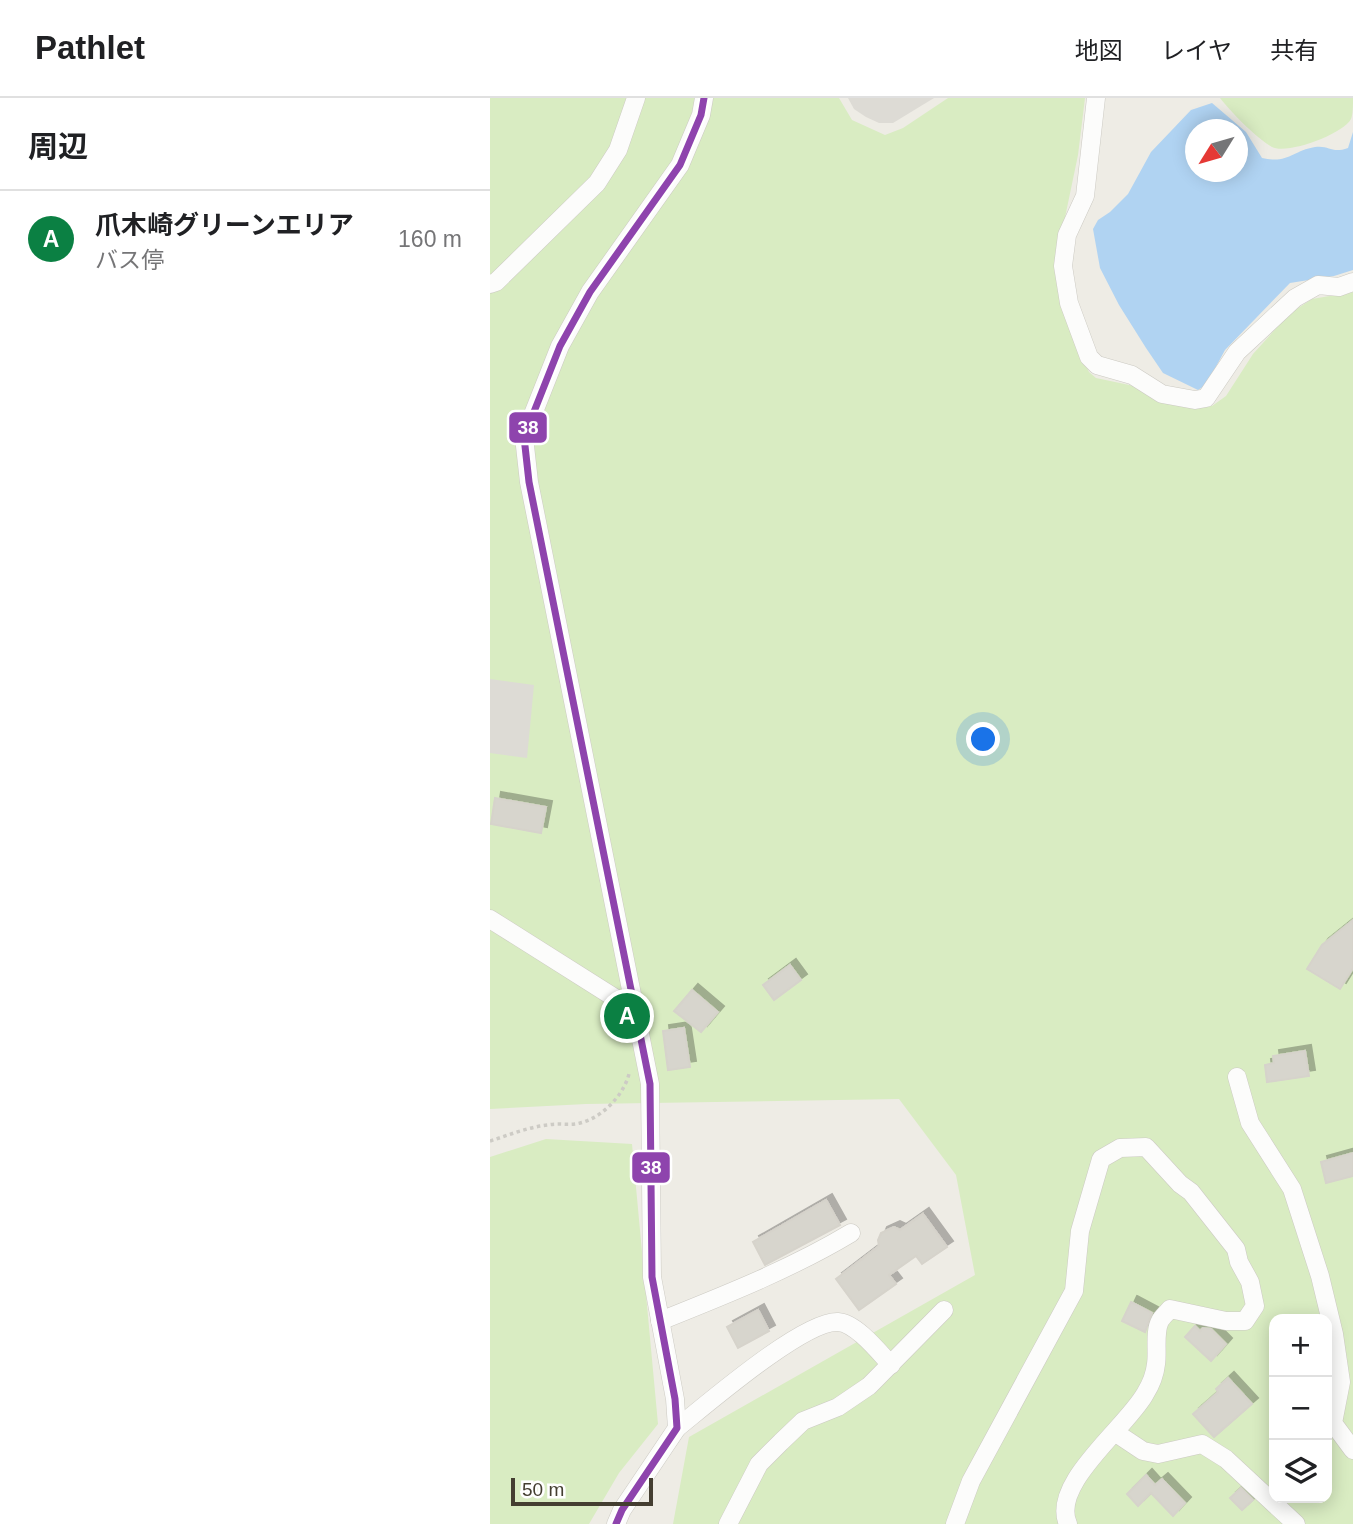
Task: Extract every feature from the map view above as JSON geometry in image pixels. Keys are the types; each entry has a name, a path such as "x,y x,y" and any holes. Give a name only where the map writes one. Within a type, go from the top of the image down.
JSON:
{"street":[{"path":"490,284 496,282 597,183 618,150 636,98"},
{"path":"677,1428 675,1399 652,1277 650,1084 529,482 524,437 566,335 590,292 680,165 701,115 704,98"},
{"path":"1096,98 1085,196 1067,235 1063,266 1069,303 1089,357 1097,366 1132,375 1162,394 1195,400 1206,398 1237,352 1295,298 1318,285 1339,286 1353,282"},
{"path":"490,919 634,1010"},
{"path":"1237,1077 1250,1123 1292,1189 1320,1276 1334,1334 1340,1382 1333,1423 1353,1450"},
{"path":"960,1523 971,1481 1074,1291 1080,1231 1101,1159 1120,1148 1146,1147 1180,1184 1191,1192 1236,1249 1239,1262 1250,1282 1255,1306 1245,1321 1226,1321 1170,1309 1158,1323 1156,1367 1145,1395 1116,1433 1087,1463 1073,1485 1065,1502 1068,1524"},
{"path":"660,1321 732,1292 827,1248 851,1233"},
{"path":"728,1524 760,1464 781,1442 803,1421 838,1406 869,1386 944,1310"},
{"path":"616,1524 622,1510 677,1428 797,1336 822,1324 840,1322 860,1333 891,1365"},
{"path":"1116,1433 1143,1451 1158,1454 1202,1444 1226,1459 1296,1524"}],"path":[{"path":"490,1141 549,1124 576,1124 595,1118 614,1101 626,1083 629,1071"}],"green space":[{"path":"490,98 839,98 852,120 885,135 903,128 948,98 1085,98 1078,155 1057,256 1076,345 1089,372 1096,378 1134,386 1150,397 1170,404 1212,406 1226,396 1253,354 1289,314 1312,299 1353,292 1353,1524 673,1524 689,1437 975,1275 956,1175 899,1099 586,1104 490,1109"},
{"path":"1220,98 1353,98 1353,112 1346,125 1314,142 1290,148 1272,147 1248,127 1248,119 1237,117"},
{"path":"546,1139 632,1144 658,1424 619,1473 589,1524 490,1524 490,1157"}],"shaded area":[{"path":"848,98 934,98 893,123 879,123 854,109"},
{"path":"490,679 534,685 527,758 490,753"}],"water":[{"path":"1212,103 1231,119 1185,119 1185,182 1248,182 1248,135 1262,158 1278,159 1315,147 1338,150 1348,148 1353,132 1353,270 1290,283 1225,350 1206,385 1198,390 1163,373 1119,305 1100,268 1093,229 1098,220 1128,194 1151,152 1191,110"}],"building":[{"path":"495,798 546,807 541,833 491,824"},
{"path":"1353,920 1353,968 1340,989 1307,969 1322,945"},
{"path":"790,965 801,980 774,1000 763,985"},
{"path":"692,990 718,1012 701,1032 674,1011"},
{"path":"684,1028 690,1067 668,1070 663,1031"},
{"path":"1305,1051 1309,1076 1267,1082 1265,1065 1274,1063 1273,1056"},
{"path":"1353,1153 1353,1176 1326,1183 1321,1162"},
{"path":"826,1200 840,1225 765,1265 753,1242"},
{"path":"923,1214 947,1247 922,1264 916,1256 889,1275 896,1284 859,1310 836,1279 879,1246 881,1233 894,1227 900,1230"},
{"path":"1131,1302 1152,1313 1145,1332 1122,1321"},
{"path":"758,1310 769,1331 738,1348 727,1327"},
{"path":"1195,1326 1200,1331 1203,1328 1211,1329 1226,1344 1211,1361 1185,1337"},
{"path":"1228,1378 1252,1404 1214,1437 1193,1414 1218,1392 1216,1389"},
{"path":"1146,1475 1155,1485 1162,1479 1185,1503 1173,1516 1151,1493 1138,1506 1127,1494"},
{"path":"1241,1488 1253,1500 1242,1510 1230,1498"}],"transit line":[{"name":"38","path":"616,1524 622,1510 677,1428 675,1399 652,1277 650,1084 529,482 524,437 560,346 590,292 680,165 701,115 704,98"}],"place":[{"name":"爪木崎グリーンエリア","path":"627,1016"}]}
